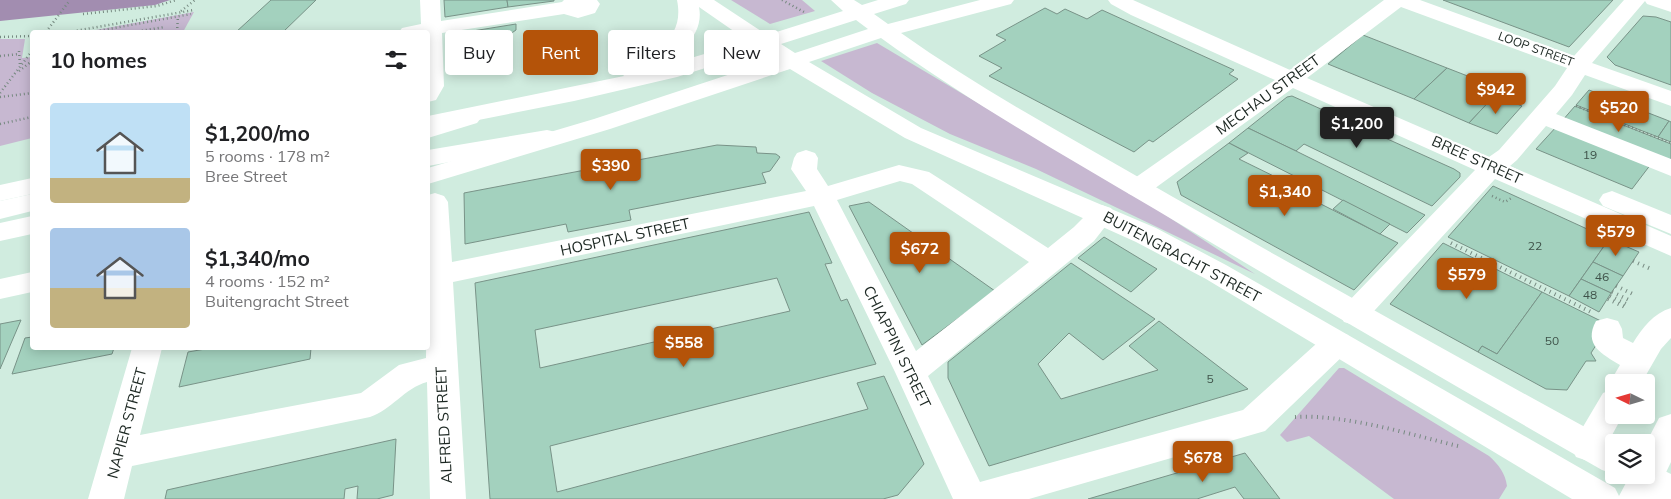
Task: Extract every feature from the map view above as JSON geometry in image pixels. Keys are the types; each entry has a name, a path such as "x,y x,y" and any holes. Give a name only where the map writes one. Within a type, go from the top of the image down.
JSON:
{"street":[{"path":"430,0 433,86 430,91"},
{"path":"574,94 639,68 668,51 681,39 689,24 688,0"},
{"name":"BUITENGRACHT STREET","path":"701,0 747,30"},
{"path":"841,0 940,69 1138,188 1354,314 1601,454"},
{"path":"779,38 899,0"},
{"path":"431,189 583,131 792,61 883,31 1004,0"},
{"name":"BREE STREET","path":"1118,0 1147,15 1298,74 1500,161 1671,225"},
{"name":"BREE STREET","path":"1150,0 1298,74"},
{"name":"MECHAU STREET","path":"1138,188 1298,74 1397,0"},
{"name":"LOOP STREET","path":"1401,0 1671,99"},
{"path":"1354,314 1541,116 1564,90 1581,66 1586,55 1635,0"},
{"path":"1654,0 1671,6"},
{"path":"424,30 574,3"},
{"name":"BUITENGRACHT STREET","path":"779,52 913,133 1102,214 1216,272 1337,343 1563,489 1603,499"},
{"path":"430,123 574,94 677,70 704,61"},
{"path":"430,130 508,107"},
{"path":"1541,116 1671,168"},
{"path":"430,158 583,131"},
{"name":"CHIAPPINI STREET","path":"806,158 804,169 822,196 973,499"},
{"name":"BREE STREET","path":"1500,161 1671,247"},
{"name":"HOSPITAL STREET","path":"432,276 822,196 900,173 920,178 1049,262"},
{"path":"0,193 30,186"},
{"name":"ALFRED STREET","path":"431,189 432,276 441,367 448,499"},
{"path":"0,210 30,203"},
{"path":"911,372 1084,234 1102,214"},
{"path":"0,232 30,225"},
{"path":"0,289 30,282"},
{"path":"1615,314 1609,344 1632,372 1650,341 1671,319"},
{"path":"973,499 1253,421 1337,343"},
{"name":"NAPIER STREET","path":"106,499 147,350"},
{"path":"118,454 370,404 410,374 441,367"},
{"path":"1563,489 1601,454 1608,424"},
{"path":"1648,486 1671,428"}],"path":[{"path":"48,30 70,0"},
{"path":"82,14 157,6 176,0"},
{"path":"180,12 194,0"},
{"path":"782,0 806,13"},
{"path":"80,30 194,10"},
{"path":"103,30 191,14"},
{"path":"177,30 178,16"},
{"path":"147,30 165,27"},
{"path":"0,36 30,36"},
{"path":"0,56 19,52 20,67"},
{"path":"0,93 30,54"},
{"path":"16,73 30,62"},
{"path":"0,97 30,94"},
{"path":"1575,106 1671,143"},
{"path":"0,124 30,117"},
{"path":"1490,196 1505,202 1519,192"},
{"path":"1430,232 1615,314"},
{"path":"1633,261 1651,269"},
{"path":"1616,286 1635,295"},
{"path":"1615,314 1610,296 1631,301"},
{"path":"1271,404 1297,418 1314,416 1383,428 1464,448"}],"shaded area":[{"path":"0,0 170,0 155,5 0,21"},
{"path":"731,0 802,0 815,11 770,24"},
{"path":"194,12 184,30 96,30"},
{"path":"0,39 25,39 22,58 30,57 30,138 0,146"},
{"path":"877,43 1158,210 1255,274 1036,169 950,134 872,93 821,61"},
{"path":"1339,368 1344,368 1489,456 1501,470 1506,481 1507,486 1499,499 1394,499 1309,436 1287,442 1280,435"}],"building":[{"path":"271,0 316,0 285,30 238,30"},
{"path":"444,0 507,0 508,7 445,17"},
{"path":"507,0 554,0 554,1 508,7"},
{"path":"1443,0 1613,0 1569,47"},
{"path":"1045,8 1057,14 1065,9 1087,19 1102,10 1234,70 1229,74 1238,79 1153,142 1149,140 1134,152 989,76 1002,68 979,56 1006,40 996,35"},
{"path":"1643,16 1656,17 1671,22 1671,85 1615,65 1607,57"},
{"path":"516,24 516,30 513,32 513,30 479,30"},
{"path":"1363,35 1447,68 1414,99 1328,64"},
{"path":"1447,68 1501,89 1469,123 1414,99"},
{"path":"1589,90 1669,121 1658,137 1576,105"},
{"path":"1495,95 1522,106 1497,134 1469,123"},
{"path":"1292,96 1454,169 1460,173 1460,177 1432,206 1304,144 1296,151 1248,128 1287,97"},
{"path":"1575,106 1671,144 1671,163 1562,121"},
{"path":"1669,121 1671,122 1671,142 1658,137"},
{"path":"1557,126 1651,164 1632,189 1536,149"},
{"path":"1248,128 1425,215 1407,233 1229,143"},
{"path":"1229,143 1248,153 1239,159 1308,193 1305,196 1398,243 1354,290 1181,195 1177,182"},
{"path":"717,145 756,147 757,153 776,154 780,157 770,171 762,173 766,183 629,210 631,220 568,232 566,224 465,244 464,193"},
{"path":"1493,186 1609,239 1569,296 1448,237"},
{"path":"1343,200 1390,224 1380,234 1333,209"},
{"path":"869,202 995,291 922,345 849,206"},
{"path":"809,212 832,263 825,264 841,301 847,299 876,364 550,446 557,492 868,409 857,383 884,376 924,464 898,495 883,499 490,499 475,283","holes":["777,278 790,311 540,368 535,330"]},
{"path":"1104,237 1157,269 1131,292 1078,258"},
{"path":"1609,239 1639,252 1623,276 1593,262"},
{"path":"1443,243 1542,292 1497,354 1482,346 1478,352 1390,304"},
{"path":"1593,262 1623,276 1611,293 1581,279"},
{"path":"1071,263 1155,319 1103,360 1069,333 1038,364 1061,399 1158,370 1129,346 1159,321 1248,389 989,466 948,378 948,362"},
{"path":"1581,279 1611,293 1599,312 1569,296"},
{"path":"1542,292 1609,325 1591,353 1596,361 1586,361 1567,390 1546,389 1478,352 1482,346 1497,354"},
{"path":"21,320 0,369 0,324"},
{"path":"30,337 30,350 113,350 112,354 12,374 25,338"},
{"path":"200,350 311,350 310,359 179,387 188,352"},
{"path":"396,439 393,495 377,499 357,499 358,486 345,489 344,499 165,499 167,490"},
{"path":"1245,453 1280,499 1244,499 1235,487 1197,499 1088,499"}]}
